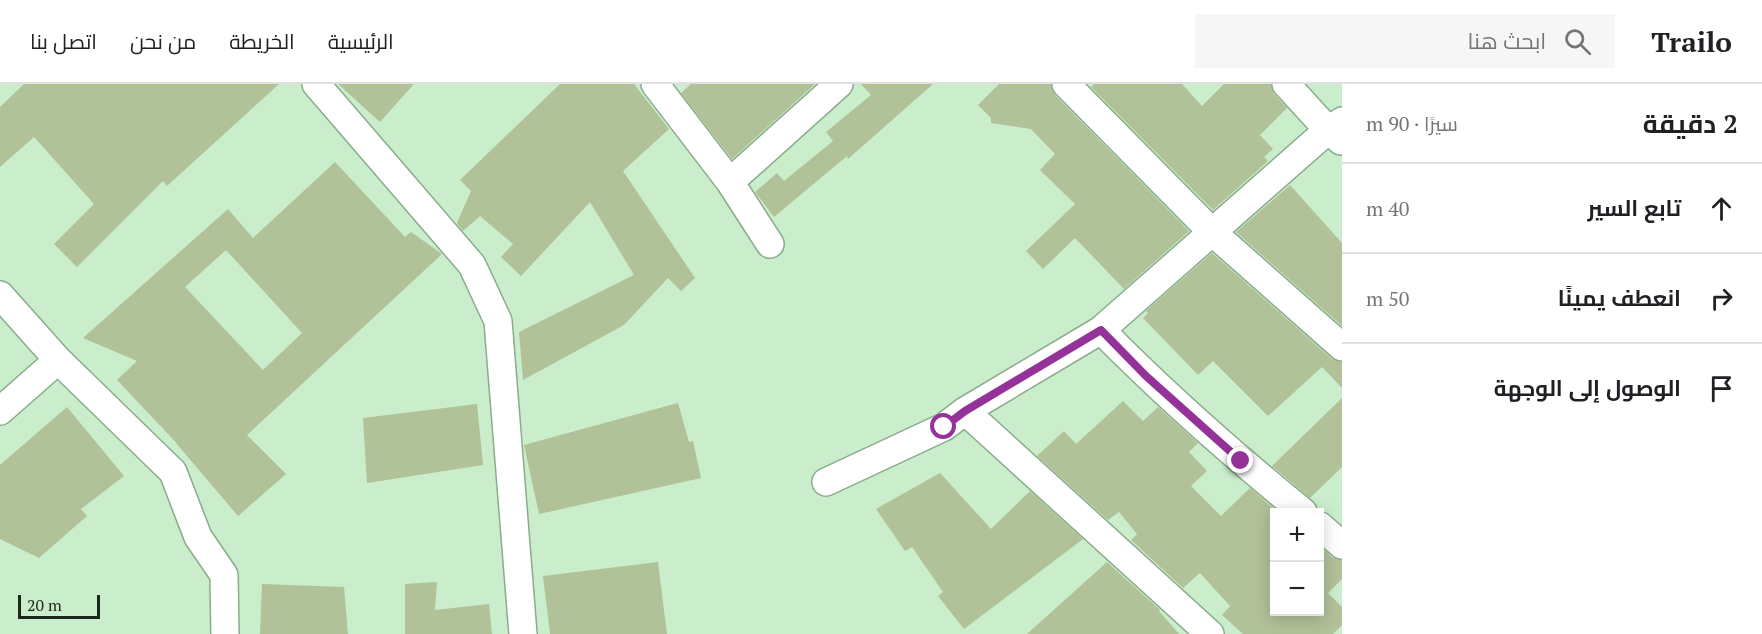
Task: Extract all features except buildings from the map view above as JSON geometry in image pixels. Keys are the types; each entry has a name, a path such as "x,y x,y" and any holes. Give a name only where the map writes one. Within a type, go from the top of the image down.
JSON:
{"street":[{"path":"316,84 472,265 498,321 523,634"},
{"path":"730,182 839,84"},
{"path":"1066,84 1211,231 1342,347"},
{"path":"826,482 944,427 965,411 1101,330 1211,231 1337,131 1286,84"},
{"path":"660,86 730,182 770,244"},
{"path":"0,295 58,360 173,472 198,537 224,575 225,634"},
{"path":"1101,330 1146,376 1297,508"},
{"path":"0,411 58,360"},
{"path":"965,411 1210,634"},
{"path":"1324,529 1342,545"}],"route":[{"path":"944,427 965,411 1101,330 1146,376 1241,461"}]}
